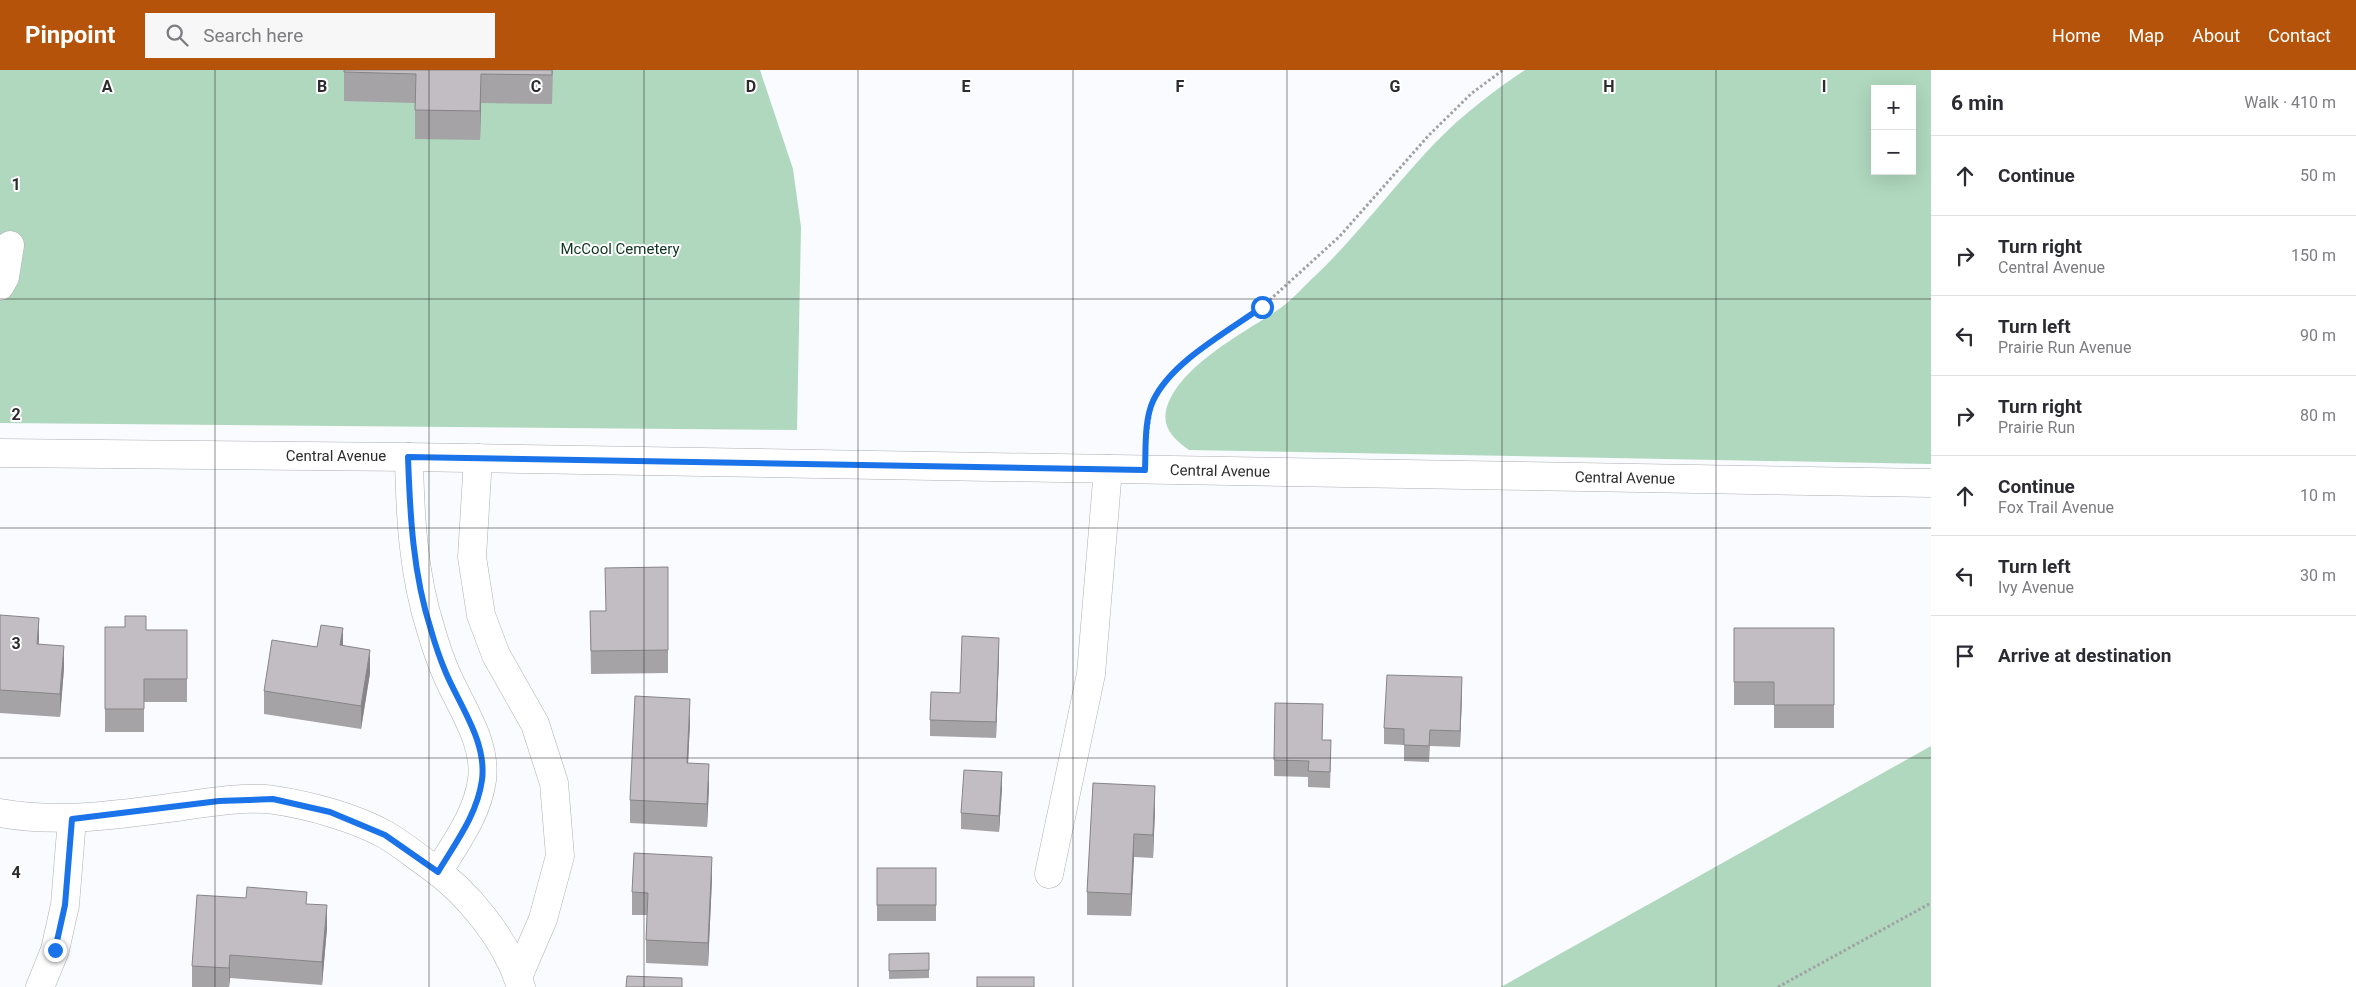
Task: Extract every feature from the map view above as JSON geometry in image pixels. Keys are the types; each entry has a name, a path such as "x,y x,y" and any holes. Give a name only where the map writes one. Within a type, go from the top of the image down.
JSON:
{"street":[{"path":"0,286 5,277 10,245"},
{"name":"Central Avenue","path":"0,454 478,458 1931,483"},
{"path":"408,457 410,518 428,620 445,672 469,721 480,752 482,778 474,812 438,872"},
{"path":"478,458 472,557 481,615 496,655 535,724 554,783 560,856 543,919 520,982"},
{"path":"1049,874 1091,674 1108,469"},
{"path":"0,813 85,818 219,801 273,799 330,812 385,835 438,872 460,890 492,929 520,982"},
{"path":"40,987 55,950 85,818"}],"path":[{"path":"1145,470 1147,428 1152,402 1165,380 1194,354 1262,307 1340,236 1429,135 1472,93 1504,70"},
{"path":"1778,987 1931,903"}],"green space":[{"name":"McCool Cemetery","path":"0,70 760,70 793,169 801,227 797,430 0,423"},
{"path":"1525,70 1931,70 1931,464 1189,450 1176,439 1168,428 1166,414 1171,397 1180,383 1206,358 1291,300 1346,244 1419,160 1455,123"},
{"path":"1931,746 1931,987 1501,987"}],"building":[{"path":"344,70 552,70 552,75 481,74 480,111 415,110 416,74 344,72"},
{"path":"668,567 668,650 591,651 590,611 606,611 605,568"},
{"path":"0,615 39,618 37,644 64,646 60,694 0,690"},
{"path":"125,616 146,616 146,630 187,630 187,679 144,679 144,709 105,709 105,627 125,627"},
{"path":"321,625 343,628 340,645 370,650 361,706 264,691 272,640 317,647"},
{"path":"1734,628 1834,628 1834,705 1774,705 1774,682 1734,682"},
{"path":"962,636 999,638 996,722 930,720 931,692 960,693"},
{"path":"1387,675 1462,677 1460,731 1430,730 1429,746 1404,745 1404,729 1384,728"},
{"path":"635,696 690,699 687,763 709,764 707,804 630,800"},
{"path":"1275,703 1323,704 1322,740 1331,740 1330,772 1308,771 1309,761 1274,760"},
{"path":"964,770 1002,772 999,816 961,813"},
{"path":"1093,783 1155,786 1153,835 1134,834 1131,894 1087,892"},
{"path":"634,853 712,857 708,943 646,940 648,893 632,892"},
{"path":"877,868 936,868 936,905 877,905"},
{"path":"247,887 307,892 306,904 327,905 322,962 230,955 229,968 192,966 197,895 246,898"},
{"path":"929,953 929,970 889,971 889,954"},
{"path":"627,976 682,978 682,987 626,987"},
{"path":"977,977 1034,977 1034,987 977,987"}],"route":[{"path":"55,950 65,905 72,819 219,801 273,799 330,812 385,835 438,872 474,812 482,778 480,752 469,721 445,672 430,628 410,518 408,457 1145,470 1147,428 1152,402 1165,380 1194,354 1262,307"}]}
